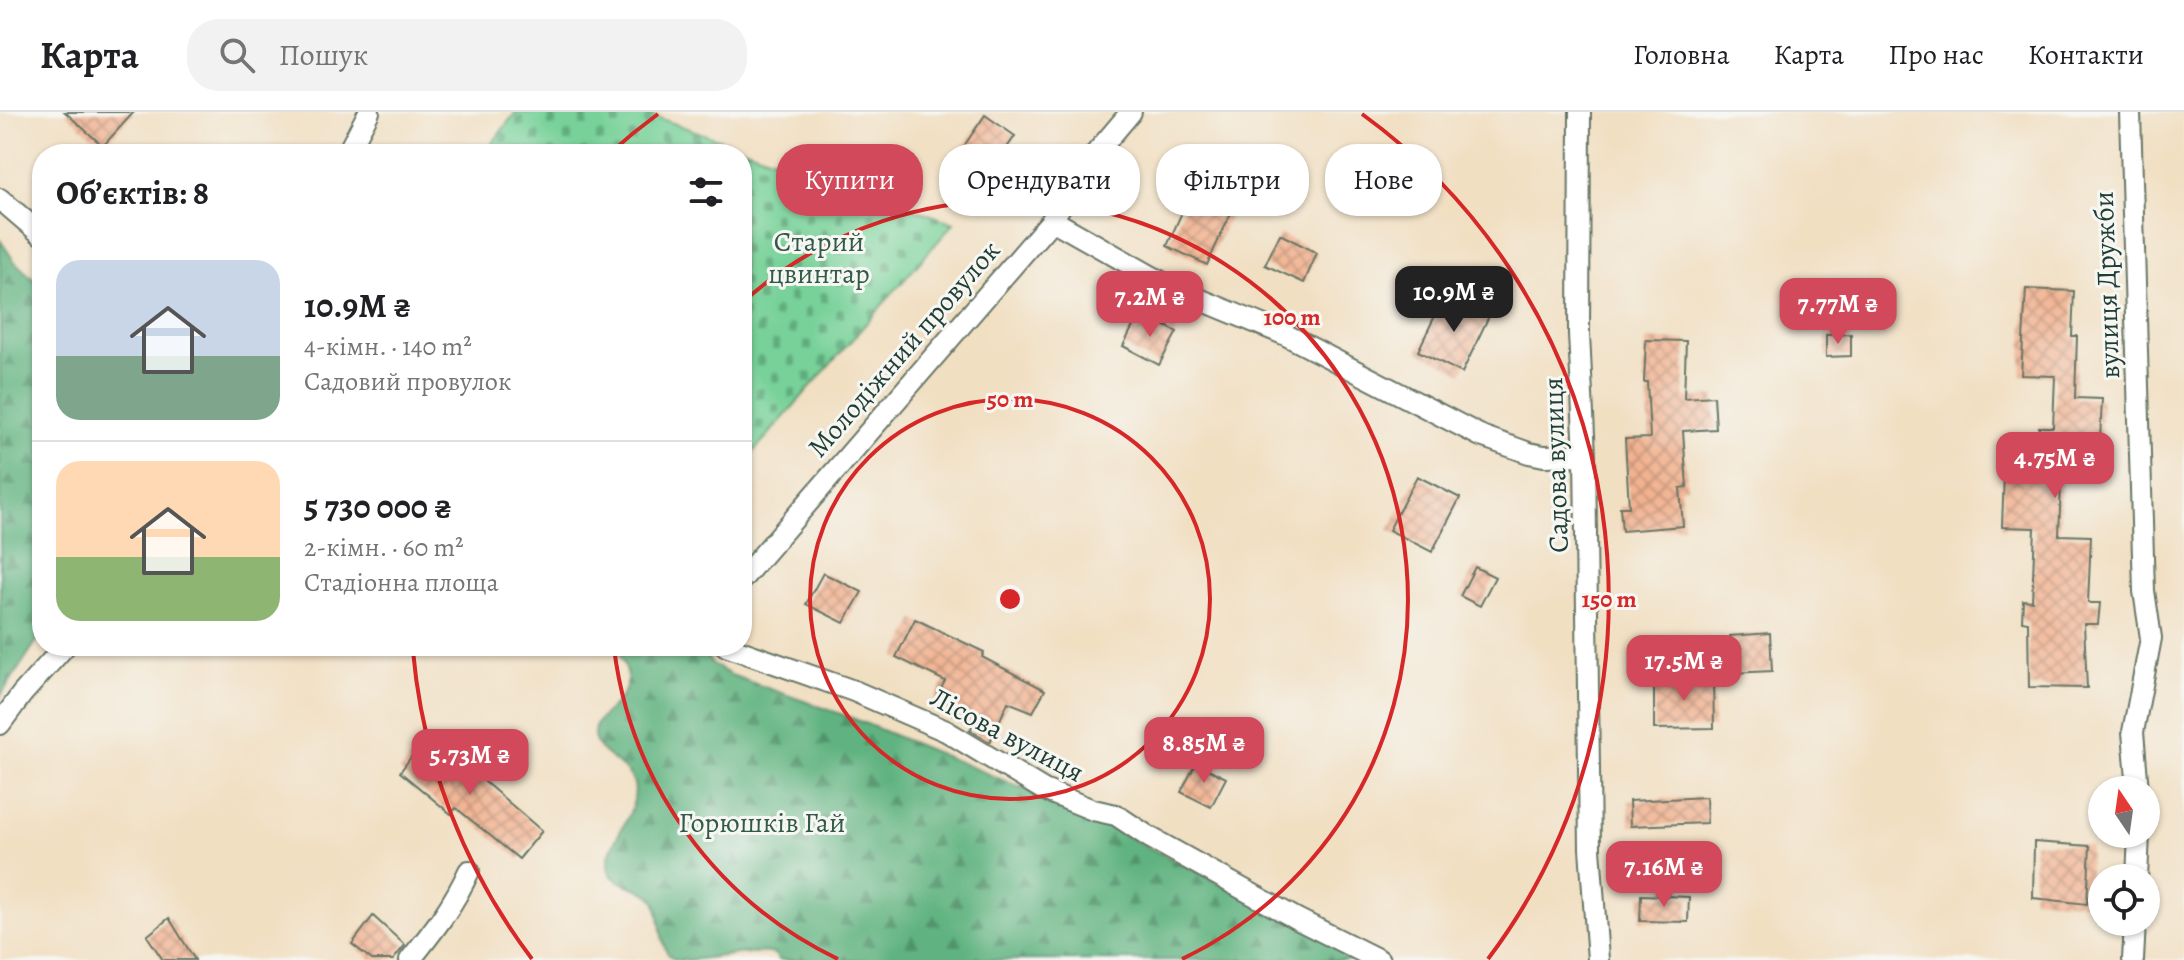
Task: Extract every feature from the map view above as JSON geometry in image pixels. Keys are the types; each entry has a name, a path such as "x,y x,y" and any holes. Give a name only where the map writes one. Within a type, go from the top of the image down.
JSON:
{"street":[{"path":"352,144 369,112"},
{"name":"Молодіжний провулок","path":"752,567 1052,220 1087,164 1131,112"},
{"name":"Садова вулиця","path":"1580,112 1579,334 1585,455 1590,848 1598,960"},
{"name":"вулиця Дружби","path":"2130,112 2144,591 2151,638 2133,732 2137,776"},
{"path":"0,199 32,226"},
{"path":"1052,220 1170,287 1286,335 1481,436 1517,450 1544,456 1585,455"},
{"name":"Лісова вулиця","path":"752,655 854,691 946,731 1044,790 1093,810 1116,815 1189,860 1379,960"},
{"path":"0,724 56,656"},
{"path":"410,960 454,903 469,871"},
{"path":"2133,960 2134,936"}],"green space":[{"name":"Старий цвинтар","path":"516,112 642,112 732,144 492,144"},
{"name":"Старий цвинтар","path":"752,151 776,160 776,216 923,216 923,212 954,223 752,454"},
{"path":"0,240 15,262 32,278 32,648 0,697"},
{"name":"Горюшків Гай","path":"620,656 706,656 712,664 731,675 852,718 1071,808 1371,960 778,960 776,955 758,952 674,959 665,948 653,898 619,881 609,871 613,845 633,806 634,784 625,770 599,747 594,733 596,725 625,689 625,666"}],"building":[{"path":"65,112 134,112 105,144 101,144"},
{"path":"985,115 1015,136 1009,144 965,144"},
{"path":"1180,216 1230,216 1207,265 1167,246"},
{"path":"1280,234 1317,253 1304,283 1265,265"},
{"path":"2026,289 2074,291 2072,336 2077,336 2075,398 2102,399 2099,461 2062,459 2059,535 2091,536 2088,603 2100,603 2098,624 2084,624 2087,688 2029,687 2028,622 2022,621 2023,600 2032,601 2035,528 2002,527 2004,472 2038,473 2039,427 2053,427 2055,376 2021,375"},
{"path":"1445,295 1489,316 1462,373 1418,351"},
{"path":"1140,312 1177,332 1159,365 1123,346"},
{"path":"1851,334 1851,356 1826,357 1826,335"},
{"path":"1646,340 1686,341 1684,398 1714,396 1716,429 1683,431 1687,487 1680,488 1683,526 1622,531 1620,507 1629,507 1625,439 1650,438 1647,382 1644,382"},
{"path":"1417,476 1460,498 1432,552 1389,530"},
{"path":"1475,567 1495,577 1480,606 1460,596"},
{"path":"823,573 862,592 844,623 806,604"},
{"path":"915,619 984,652 982,657 1045,690 1033,712 1008,702 990,742 970,730 973,724 933,704 945,681 896,657"},
{"path":"1770,633 1772,671 1732,673 1730,636"},
{"path":"1713,676 1714,728 1654,729 1654,677"},
{"path":"425,738 480,776 542,831 519,859 456,808 451,814 400,772"},
{"path":"1196,763 1226,778 1211,807 1181,792"},
{"path":"1706,797 1707,823 1630,826 1629,801"},
{"path":"2034,842 2088,846 2087,904 2033,898"},
{"path":"1641,895 1689,897 1688,922 1640,921"},
{"path":"373,916 405,945 393,960 372,960 352,944"},
{"path":"169,918 195,960 163,960 147,936"}]}
